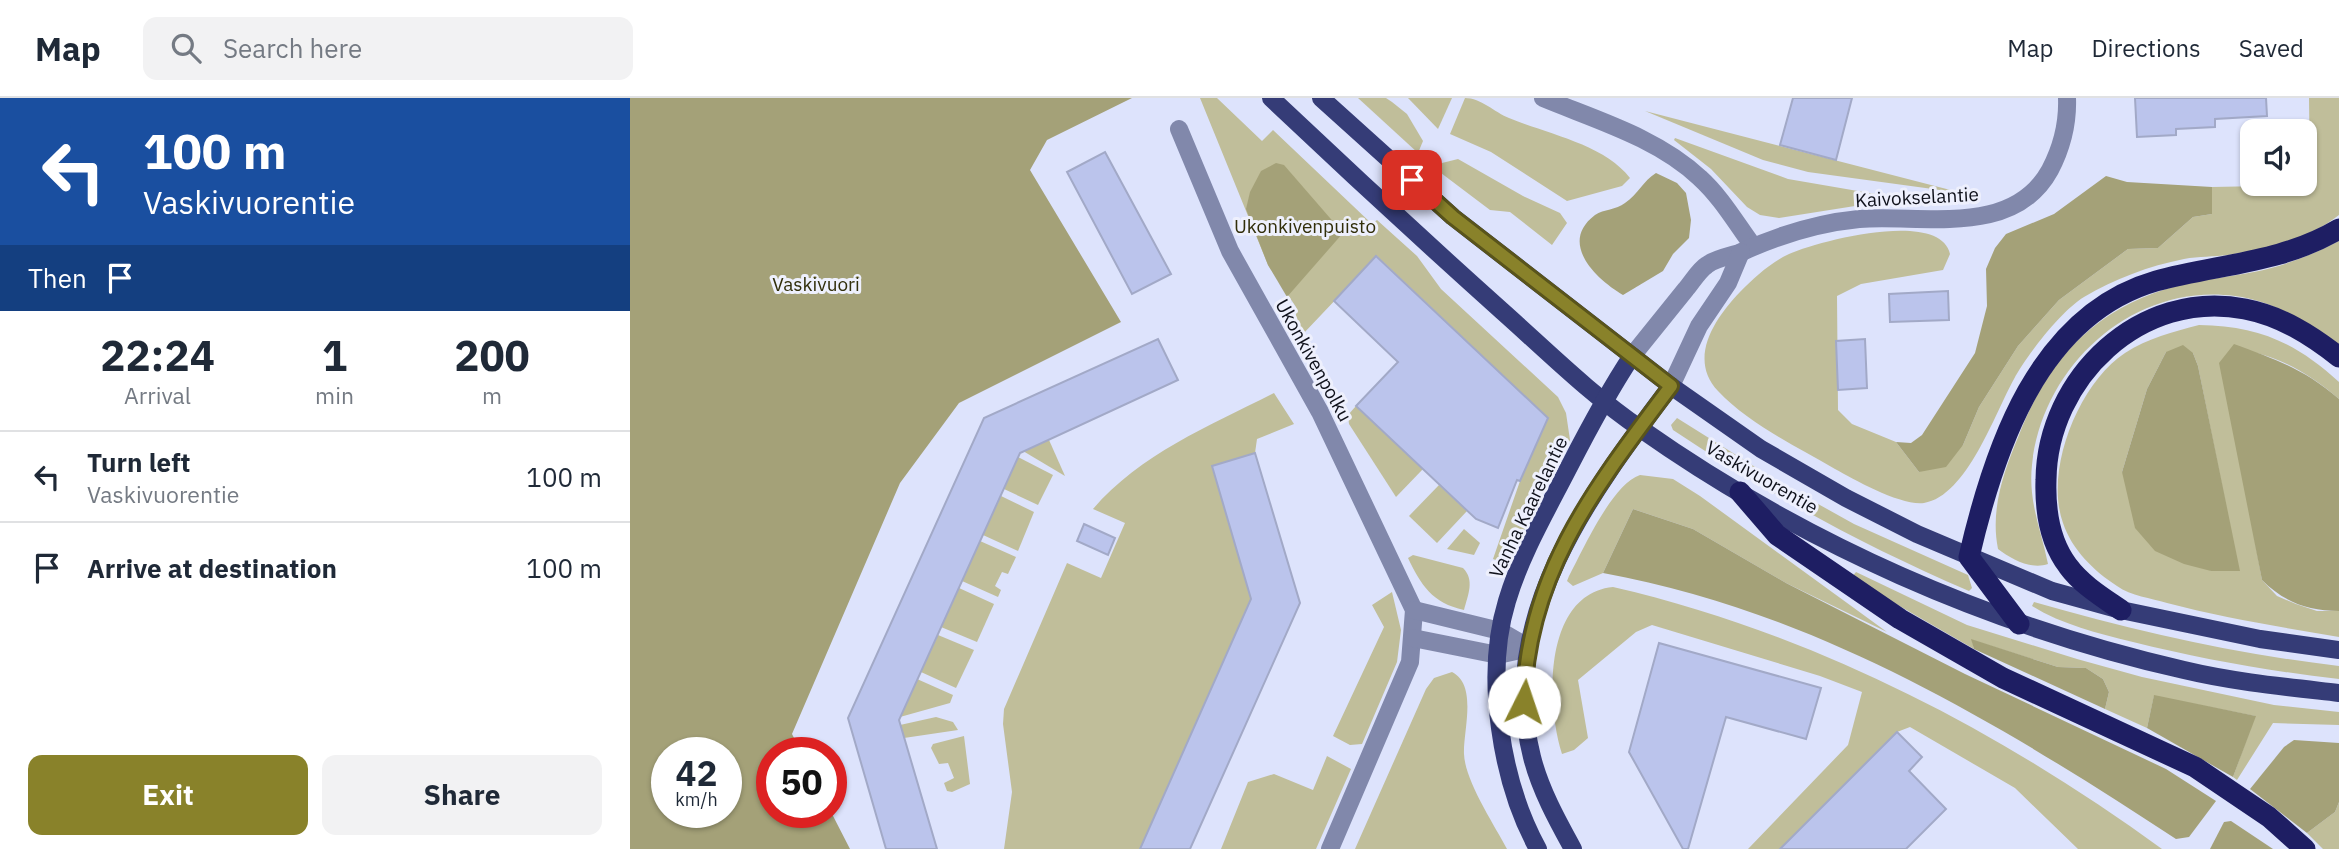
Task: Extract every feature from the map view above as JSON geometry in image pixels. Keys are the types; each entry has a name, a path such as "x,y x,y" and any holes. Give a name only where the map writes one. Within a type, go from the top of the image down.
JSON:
{"highway":[{"path":"2019,624 1969,556 1982,502 2006,434 2042,366 2073,330 2107,302 2156,281 2251,263 2307,245 2339,229"},
{"path":"2121,610 2089,587 2068,566 2055,545 2047,515 2046,464 2052,431 2068,396 2091,362 2112,341 2138,325 2166,314 2217,307 2243,309 2270,316 2319,342 2339,357"},
{"path":"1740,492 1777,535 1900,619 2003,678 2195,767 2269,817 2305,849"}],"main road":[{"name":"Vaskivuorentie","path":"1271,98 1433,248 1604,399 1639,428 1740,492 1853,553 1924,587 2019,624 2103,650 2187,671 2339,693"},
{"name":"Vaskivuorentie","path":"1321,98 1453,217 1671,386 1761,449 1846,498 1969,556 2052,591 2121,610 2260,639 2339,650"},
{"name":"Vanha Kaarelantie","path":"1538,849 1505,760 1497,687 1500,631 1506,602 1521,564 1604,399 1633,356"},
{"path":"1573,849 1557,820 1532,756 1524,702 1529,648 1548,577 1597,488 1671,386"}],"street":[{"path":"1543,98 1649,143 1677,159 1717,196 1747,249 1699,326 1671,386"},
{"name":"Kaivokselantie","path":"1633,356 1707,264 1790,232 1834,223 1883,218 1966,218 1995,214 2013,206 2044,181 2058,154 2067,98"},
{"name":"Ukonkivenpolku","path":"1179,129 1230,251 1320,412 1414,610 1409,662 1330,849"},
{"path":"1414,610 1500,631 1529,648"},
{"path":"1413,638 1497,655 1529,648"}],"green space":[{"name":"Vaskivuori","path":"630,98 1132,98 1047,140 1030,170 1121,322 959,403 900,483 792,734 794,737 756,737 756,828 839,828 850,849 630,849"},
{"name":"Ukonkivenpuisto","path":"1200,98 1217,98 1262,141 1273,130 1372,224 1377,220 1417,256 1441,289 1558,397 1566,413 1570,440 1529,519 1509,565 1493,559 1520,481 1548,418 1377,256 1303,334 1296,318 1296,307 1268,265"},
{"path":"1358,98 1386,98 1407,114 1423,141 1418,153"},
{"path":"1408,98 1452,98 1438,129"},
{"path":"1465,98 1477,100 1509,118 1590,148 1619,166 1630,178 1622,186 1567,201 1491,152 1450,134"},
{"path":"2309,98 2339,98 2339,215 2314,231 2272,246 2158,265 2095,290 2075,303 2045,334 2027,358 1966,470 1954,485 1939,497 1924,503 1914,503 1878,491 1854,479 1758,424 1730,403 1709,378 1705,352 1714,326 1740,292 1782,258 1804,248 1850,236 1877,232 1925,233 1941,241 1950,254 1943,270 1861,284 1837,296 1838,410 1852,424 1896,442 1919,472 1963,445 1979,407 2018,346 2059,300 2128,249 2158,248 2193,217 2212,214 2212,187 2240,186 2240,196 2317,196 2317,119 2309,119"},
{"path":"1645,111 1962,193 1808,172 1763,160"},
{"path":"1675,138 1788,179 1910,200 1911,204 1855,206 1779,218 1760,215 1747,207 1711,169 1674,140"},
{"path":"1458,159 1523,196 1560,213 1567,223 1552,245 1510,212 1490,210 1437,170 1442,163"},
{"name":"Ukonkivenpuisto","path":"1276,163 1284,165 1343,233 1287,297 1268,265 1246,209 1250,192 1261,171"},
{"path":"1656,173 1677,183 1686,193 1691,220 1689,238 1673,254 1663,271 1623,295 1602,280 1585,260 1580,248 1580,237 1584,226 1595,215 1625,203"},
{"path":"2106,176 2127,182 2212,187 2212,214 2193,217 2158,248 2128,249 2059,300 2018,346 1979,407 1963,445 1946,467 1919,472 1896,442 1911,443 1922,435 1975,353 1987,306 1986,269 1995,248 2006,234 2054,214"},
{"path":"2339,241 2339,347 2290,314 2235,296 2197,295 2162,303 2129,317 2099,338 2074,364 2054,395 2039,429 2031,478 2036,515 2048,564 2028,565 1998,549 1997,505 2013,449 2031,406 2046,381 2080,338 2124,306 2151,294 2189,283 2276,267"},
{"path":"2199,325 2240,329 2275,339 2307,356 2339,382 2339,399 2301,371 2257,353 2243,475 2262,580 2277,596 2296,604 2317,611 2339,611 2339,637 2210,613 2128,592 2092,567 2067,533 2058,502 2062,454 2080,406 2093,385 2108,367 2125,353 2152,339","holes":["2166,352 2193,353 2198,366 2239,571 2211,571 2122,472 2147,389"]},
{"path":"2234,344 2302,373 2339,399 2339,611 2297,604 2262,580 2219,363"},
{"path":"2183,345 2193,353 2198,366 2240,571 2211,571 2184,564 2155,551 2135,528 2122,472 2147,389 2166,352"},
{"path":"1274,393 1294,424 1257,439 1255,453 1212,466 1251,599 1140,849 1004,849 1012,792 1003,724 1004,709 1067,563 1101,578 1125,523 1093,509 1132,472 1154,457 1201,429"},
{"path":"1356,406 1423,469 1396,497 1349,424 1348,415"},
{"path":"1677,418 1784,485 1854,524 1968,575 1972,588 1969,591 1853,537 1781,497 1673,430 1671,425"},
{"path":"1049,440 1065,476 1023,451"},
{"path":"1018,457 1053,475 1038,505 1004,489"},
{"path":"1640,475 1673,479 1700,496 1887,632 1786,583 1693,529 1633,509 1603,573 1573,586 1567,581 1599,519 1619,491"},
{"path":"1439,485 1467,511 1437,543 1409,516"},
{"path":"1001,496 1034,512 1018,551 983,535"},
{"path":"1633,509 1693,529 1786,583 1965,674 2166,769 2216,801 2189,837 2176,839 1973,714 1830,643 1757,614 1681,591 1603,573"},
{"path":"1464,529 1480,543 1474,555 1447,549"},
{"path":"980,541 1016,557 1008,574 1002,572 995,586 1001,590 998,597 962,581"},
{"path":"1413,555 1463,568 1470,583 1464,610 1444,603 1429,592 1408,558"},
{"path":"1856,572 1967,625 2142,677 2274,705 2339,712 2339,725 2273,723 2237,780 2233,777 2255,716 2154,696 2147,728 2105,709 2109,692 2103,679 2086,668 2058,667 1972,640 1974,649 1851,578"},
{"path":"1613,587 1760,630 1831,658 1900,690 2035,764 2162,849 2078,849 2015,788 1910,727 1897,732 1780,849 1748,849 1848,745 1862,692 1820,676 1652,625 1636,632 1578,680 1588,738 1574,750 1562,754 1553,708 1553,681 1555,654 1562,630 1573,609 1590,594"},
{"path":"959,588 994,604 977,642 941,627"},
{"path":"1392,592 1401,630 1397,662 1362,744 1350,745 1333,736 1384,627 1372,605"},
{"path":"2034,602 2185,640 2339,666 2339,679 2235,664 2120,639 2056,618 2032,606"},
{"path":"938,635 974,650 956,688 921,672"},
{"path":"1971,639 2058,667 2086,668 2103,679 2109,692 2105,709 1974,649"},
{"path":"1452,672 1460,678 1467,698 1464,754 1469,777 1507,849 1355,849 1426,689 1434,678"},
{"path":"917,679 953,695 950,703 900,717"},
{"path":"2154,695 2256,716 2233,777 2147,728"},
{"path":"936,717 953,722 958,730 904,738 900,725"},
{"path":"964,736 970,784 952,792 947,791 944,783 954,778 948,763 939,764 931,748 933,744"},
{"path":"2294,740 2339,743 2339,802 2335,812 2307,833 2250,789 2284,747"},
{"path":"1327,756 1351,769 1316,849 1221,849 1248,782 1274,774 1313,790"},
{"path":"2339,802 2339,849 2323,849 2307,833 2335,812"},
{"path":"2231,821 2273,849 2210,849 2224,822"}],"building":[{"path":"1793,98 1852,98 1836,160 1780,145"},
{"path":"2135,98 2266,98 2267,116 2215,119 2215,127 2176,129 2176,135 2137,137"},
{"path":"1105,152 1171,274 1132,294 1067,172"},
{"path":"1376,256 1548,418 1520,481 1517,480 1498,528 1476,519 1356,406 1398,362 1334,301"},
{"path":"1948,291 1949,320 1890,322 1889,294"},
{"path":"1158,339 1178,380 1020,453 899,720 937,849 886,849 848,718 984,418"},
{"path":"1865,339 1867,388 1838,390 1836,341"},
{"path":"1255,453 1300,603 1190,849 1140,849 1251,599 1212,466"},
{"path":"1084,524 1115,538 1108,555 1077,541"},
{"path":"1659,643 1821,688 1806,739 1726,717 1688,849 1683,849 1629,752"},
{"path":"1897,732 1922,757 1909,771 1946,809 1906,849 1780,849"}],"route":[{"path":"1412,180 1453,217 1671,386 1597,488 1548,577 1529,648 1524,702"}]}
